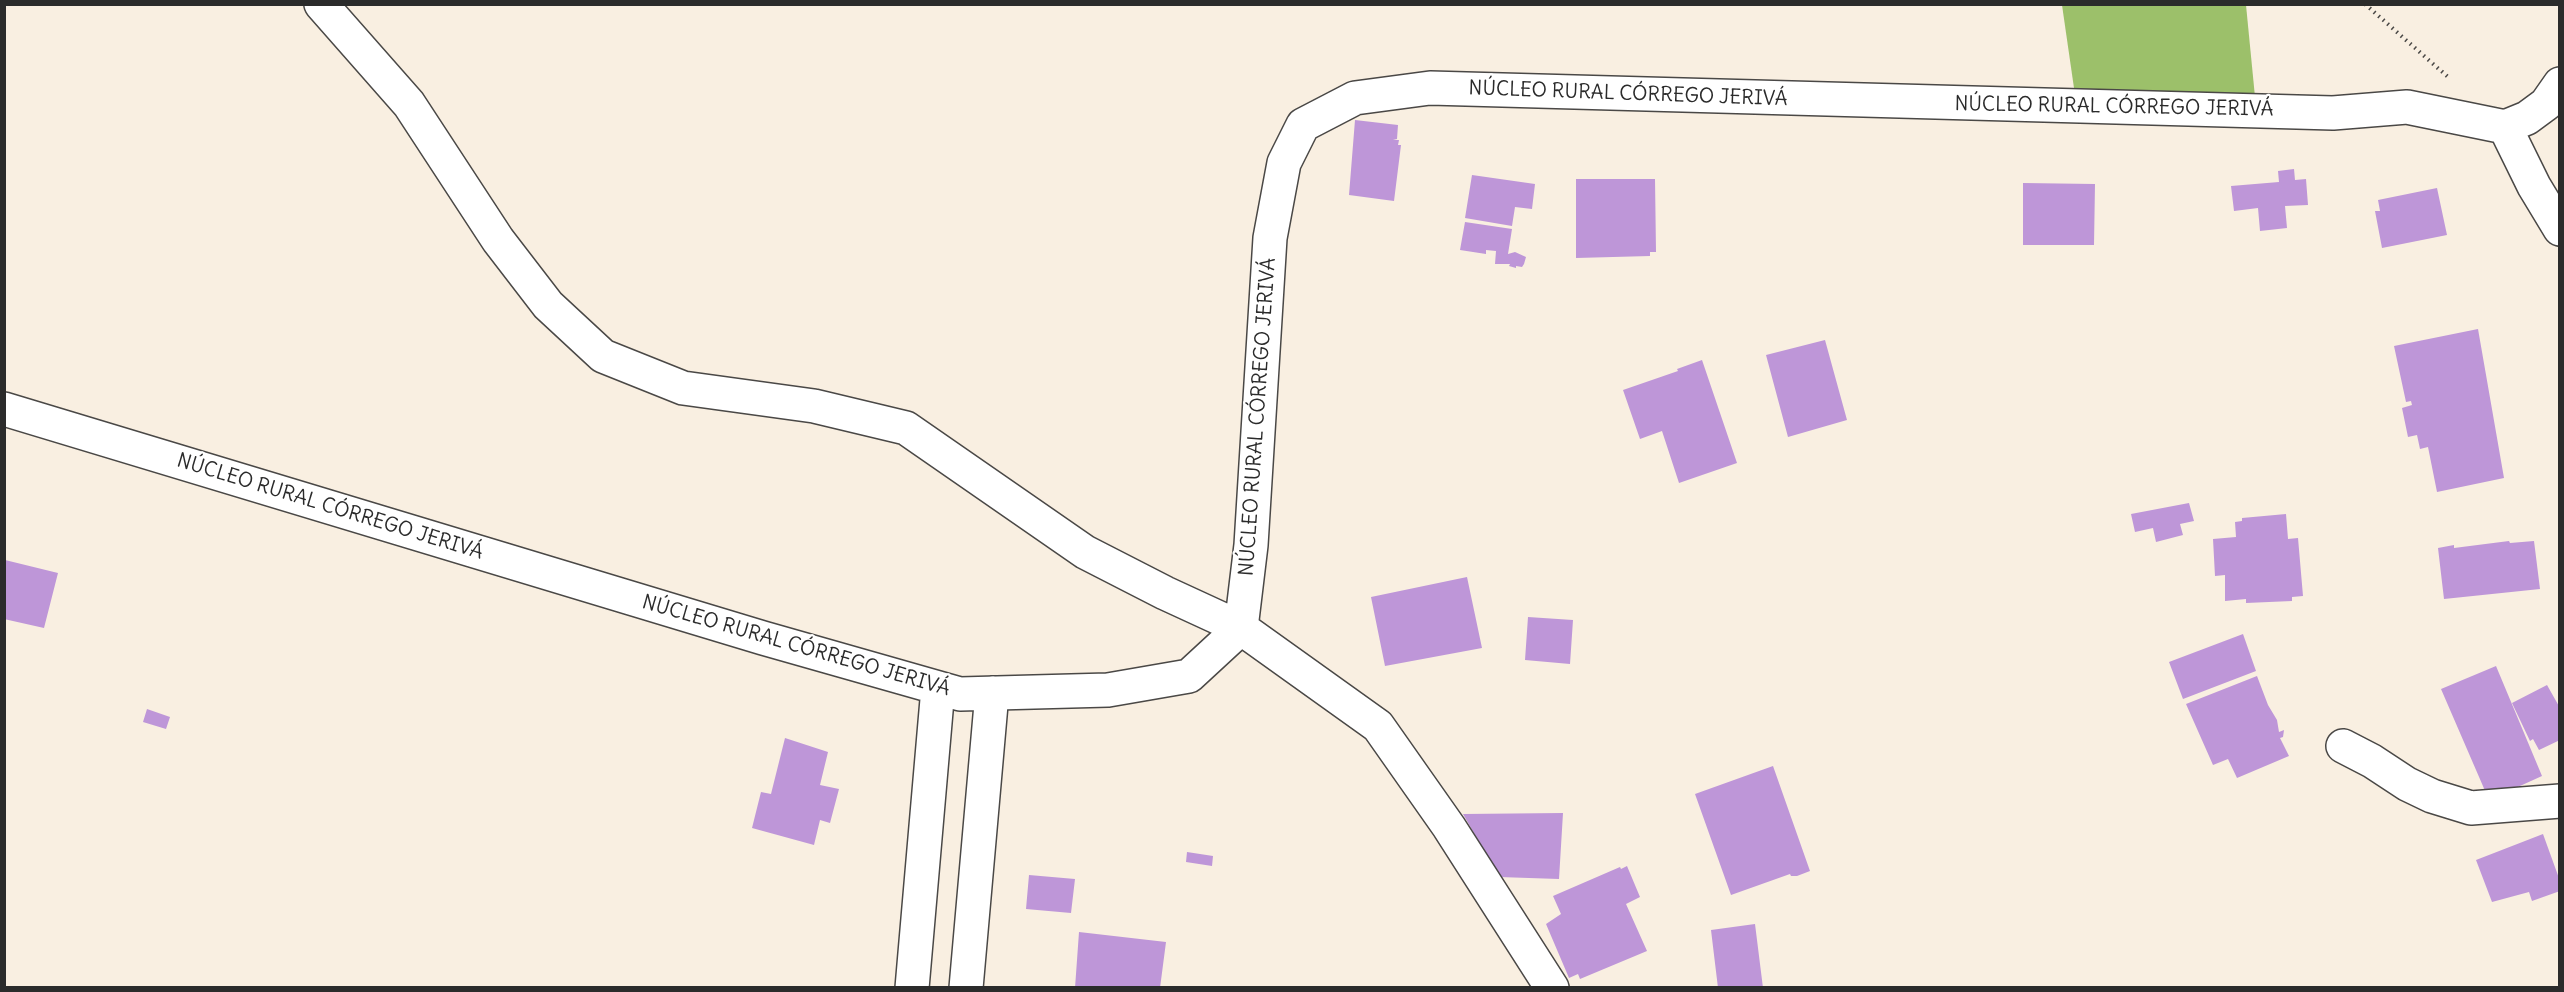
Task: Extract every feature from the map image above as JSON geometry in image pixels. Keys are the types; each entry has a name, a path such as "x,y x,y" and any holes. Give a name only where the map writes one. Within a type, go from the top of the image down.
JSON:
{"street":[{"path":"321,4 409,104 498,240 549,305 603,356 683,388 814,406 906,428 1085,552 1165,594 1241,628 1378,726 1449,827 1552,987"},
{"path":"2559,84 2546,104 2527,118 2505,127 2534,186 2559,229"},
{"name":"NÚCLEO RURAL CÓRREGO JERIVÁ","path":"4,409 740,632 960,694 1108,690 1189,676 1241,628 1251,545 1270,237 1284,163 1303,125 1355,98 1430,88 2333,113 2407,107 2505,127"},
{"path":"912,987 938,688"},
{"path":"966,987 992,693"},
{"path":"2343,746 2372,761 2407,784 2432,796 2471,808 2559,801"}],"path":[{"path":"2365,4 2453,81"}],"green space":[{"path":"2062,5 2246,5 2255,97 2075,95"}],"building":[{"path":"1355,120 1398,125 1397,139 1393,140 1399,140 1398,145 1401,145 1394,201 1349,195"},
{"path":"2294,169 2295,180 2306,179 2308,205 2285,206 2287,228 2260,231 2258,208 2234,211 2231,186 2279,182 2278,171"},
{"path":"1472,175 1535,184 1532,209 1515,207 1512,226 1465,218"},
{"path":"1576,179 1655,179 1656,252 1650,252 1650,256 1576,258"},
{"path":"2023,183 2095,184 2094,245 2023,245"},
{"path":"2437,188 2447,235 2382,248 2375,211 2380,211 2378,200"},
{"path":"1465,222 1512,229 1508,254 1515,252 1526,257 1522,267 1495,264 1496,251 1486,250 1486,254 1460,250"},
{"path":"2478,329 2504,478 2437,492 2428,447 2420,449 2417,435 2408,437 2402,408 2412,405 2411,401 2406,402 2394,346"},
{"path":"1825,340 1847,420 1788,437 1766,355"},
{"path":"1702,360 1737,463 1679,483 1662,431 1640,439 1623,390"},
{"path":"2189,503 2194,521 2180,524 2183,535 2156,542 2153,528 2135,532 2131,514"},
{"path":"2286,514 2288,539 2298,538 2303,596 2292,597 2292,601 2246,603 2246,599 2225,601 2225,575 2215,576 2213,539 2236,537 2235,522 2242,521 2242,518"},
{"path":"2509,541 2510,543 2534,541 2540,589 2444,599 2438,548"},
{"path":"5,560 58,573 44,628 4,619"},
{"path":"1467,577 1482,648 1385,666 1371,597"},
{"path":"1528,617 1573,620 1570,664 1525,660"},
{"path":"2243,634 2256,671 2183,699 2169,662"},
{"path":"2496,666 2542,776 2489,800 2441,689"},
{"path":"2257,676 2268,705 2277,720 2279,732 2284,730 2283,737 2280,738 2289,756 2237,778 2228,759 2213,765 2186,704"},
{"path":"2547,685 2560,708 2560,740 2539,750 2533,739 2530,741 2512,703"},
{"path":"147,709 170,717 166,729 143,722"},
{"path":"785,738 828,752 820,785 839,789 830,823 820,820 814,845 752,828 761,792 771,794"},
{"path":"1773,766 1810,871 1797,876 1790,874 1731,895 1695,794"},
{"path":"1563,813 1559,879 1499,877 1463,814"},
{"path":"2543,834 2560,881 2560,891 2532,901 2529,892 2492,902 2476,860"},
{"path":"1187,852 1213,856 1212,866 1186,862"},
{"path":"1627,866 1640,897 1626,904 1647,951 1580,979 1578,974 1569,978 1546,924 1561,914 1553,896"},
{"path":"1029,875 1075,879 1071,913 1026,909"},
{"path":"1755,924 1763,988 1718,988 1711,930"},
{"path":"1079,932 1166,942 1160,988 1075,988"}]}
